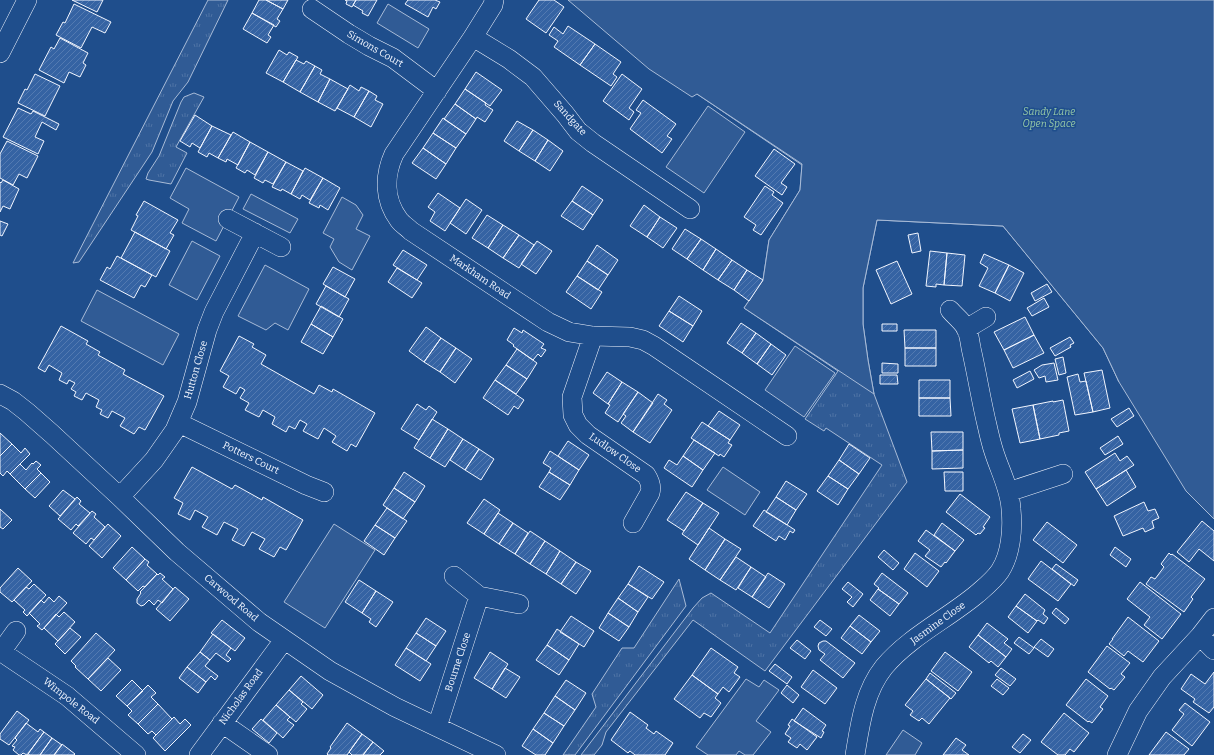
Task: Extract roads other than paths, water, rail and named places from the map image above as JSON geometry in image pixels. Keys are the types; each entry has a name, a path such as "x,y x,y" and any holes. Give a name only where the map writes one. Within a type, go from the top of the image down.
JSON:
{"street":[{"path":"0,54 27,0"},
{"name":"Markham Road","path":"494,0 493,5 473,37 394,154 387,176 387,190 391,205 400,220 411,231 548,322 569,332 593,336 630,337 642,340 654,346 787,436"},
{"name":"Simons Court","path":"312,9 369,46 394,58 437,91"},
{"name":"Sandgate","path":"473,37 509,59 533,77 578,131 593,143 690,209"},
{"path":"228,219 281,247"},
{"name":"Hutton Close","path":"120,497 154,460 179,423 187,402 207,330 214,312 255,233"},
{"name":"Jasmine Close","path":"855,755 861,718 871,690 884,667 916,638 991,582 1000,571 1006,559 1011,530 1011,509 1008,492 994,452 985,416 977,371 966,329 950,310"},
{"path":"966,329 986,317"},
{"name":"Ludlow Close","path":"593,336 572,397 573,415 578,425 588,435 646,475 650,481 652,488 650,493 633,523"},
{"name":"Carwood Road","path":"0,394 13,401 27,412 120,497 177,552 260,622 284,640 330,671 395,707 496,755"},
{"name":"Potters Court","path":"179,423 306,485 324,492"},
{"path":"1008,492 1063,474"},
{"path":"454,576 479,596 519,604"},
{"name":"Bourne Close","path":"437,727 479,596"},
{"path":"1117,755 1138,711 1162,677 1200,636 1214,618"},
{"name":"Wimpole Road","path":"16,631 1,651 67,696 136,755"},
{"path":"1200,636 1214,650"},
{"name":"Nicholas Road","path":"199,755 284,640"},
{"path":"222,723 268,755"}],"park label":[{"name":"Sandy Lane Open Space","path":"1049,118"}]}
